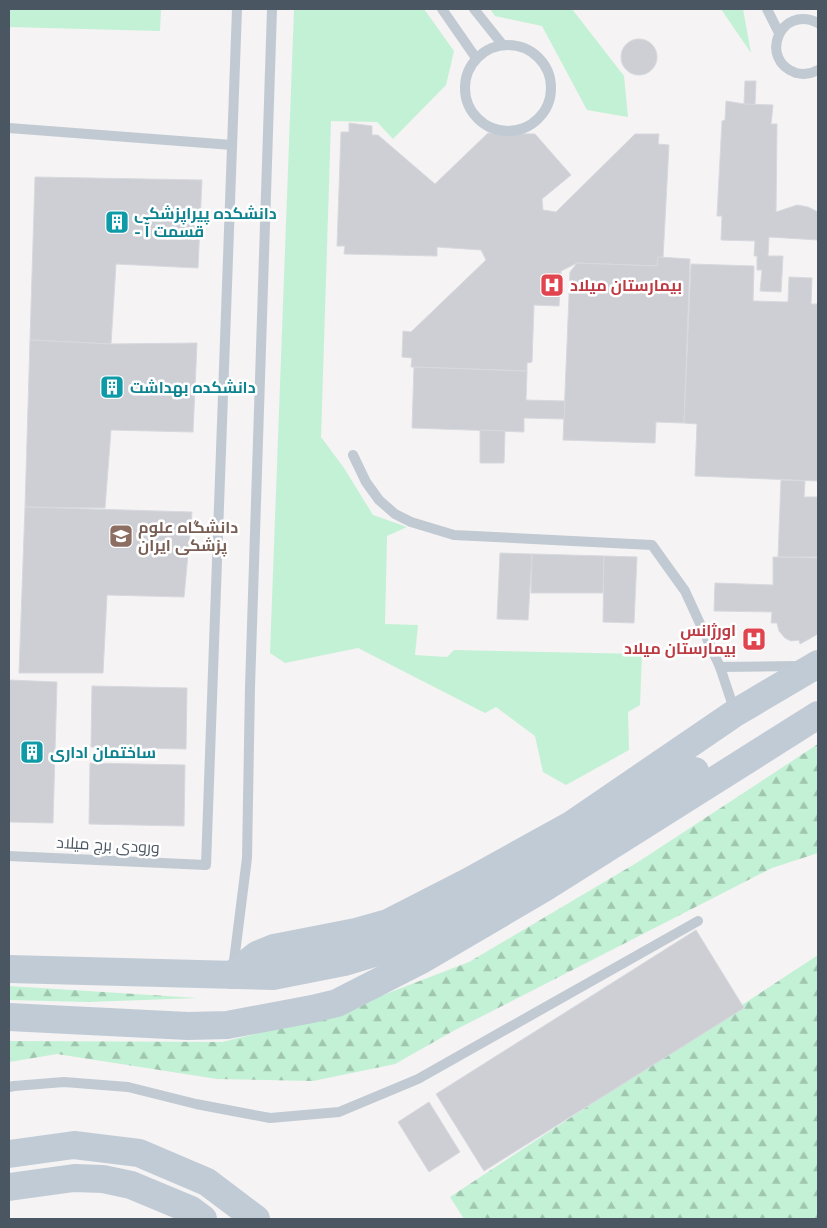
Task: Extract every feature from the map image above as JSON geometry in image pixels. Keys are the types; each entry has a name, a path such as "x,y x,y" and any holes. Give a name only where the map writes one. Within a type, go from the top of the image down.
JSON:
{"main road":[{"path":"232,975 257,956 274,948 356,932 388,923 468,882 571,825 735,713 817,665"},
{"path":"9,968 273,976 344,962 408,941 444,923 818,697"},
{"path":"9,1017 188,1026 227,1025 338,1003 423,959 544,888 818,715"},
{"path":"9,1154 74,1145 139,1153 208,1182 256,1219"},
{"path":"9,1187 74,1178 103,1179 131,1185 191,1210 202,1219"}],"lane":[{"path":"9,128 232,145 237,9"},
{"path":"232,975 247,858 250,687 272,9"},
{"path":"442,9 476,58"},
{"path":"474,9 502,44"},
{"path":"767,9 779,33"},
{"path":"818,23 812,19 802,18 793,20 785,25 776,41 778,59 791,71 799,74 808,74 818,70"},
{"path":"502,44 516,44 530,50 542,59 549,72 552,87 550,101 543,114 532,124 518,130 504,131 491,128 480,121 471,111 466,98 465,85 468,70 476,58 488,49 502,44"},
{"name":"ورودی برج میلاد","path":"9,856 206,865 232,145"},
{"path":"353,455 366,482 379,500 395,514 411,522 454,535 652,545 685,591 720,667 735,713"},
{"path":"720,667 817,665"},
{"path":"9,1087 64,1082 128,1087 196,1104 270,1118 339,1112 418,1079 698,921"}],"green space":[{"path":"9,9 161,9 160,31 9,27"},
{"path":"294,9 424,9 454,51 446,85 393,139 377,122 331,121 321,437 344,468 373,515 407,527 387,536 385,624 418,625 415,655 447,657 454,650 642,654 640,705 628,712 629,750 566,785 543,772 535,736 496,707 485,713 358,648 285,663 270,653"},
{"path":"490,9 572,9 624,76 628,117 587,110 542,26 495,16"},
{"path":"721,9 743,9 751,53"},
{"path":"818,744 818,853 772,868 455,1030 395,1064 313,1081 217,1079 57,1054 9,1062 9,1041 222,1042 326,1017 469,962 638,862"},
{"path":"818,955 818,1219 464,1219 450,1197"},
{"path":"9,986 198,998 88,1002 9,1000"}],"building":[{"path":"639,39 652,44 657,57 652,70 639,75 626,70 621,57 626,44"},
{"path":"745,81 756,81 755,105 744,104"},
{"path":"726,101 773,105 771,124 777,124 776,212 797,205 808,207 818,212 818,240 769,237 768,256 783,256 781,292 760,291 762,270 757,270 757,256 754,256 755,241 721,240 722,216 717,216 722,121 725,120"},
{"path":"349,123 372,126 372,135 378,135 435,184 488,133 535,134 571,175 542,199 543,210 556,212 635,134 659,134 658,144 669,145 663,258 658,257 657,266 577,263 561,271 559,306 534,305 532,362 527,363 527,371 411,367 412,358 402,357 403,331 411,332 486,260 481,250 437,247 437,256 344,254 345,246 337,246 341,132 349,132"},
{"name":"دانشکده پیراپزشکی - قسمت آ","path":"35,177 202,180 198,268 116,264 111,344 30,340"},
{"path":"658,257 690,259 684,423 656,422 655,443 563,440 570,272 577,263 657,266"},
{"path":"691,264 754,266 753,301 788,302 789,277 812,278 811,304 818,304 818,481 695,476 697,424 684,423"},
{"name":"دانشکده بهداشت","path":"30,340 111,344 197,343 193,432 111,430 105,508 25,507"},
{"path":"414,367 527,371 526,400 565,401 564,419 524,418 524,432 412,428"},
{"path":"480,430 505,431 504,463 480,463"},
{"path":"781,480 805,481 804,497 818,497 818,557 778,557"},
{"path":"25,507 192,512 184,597 107,595 103,673 19,673"},
{"path":"500,553 532,554 528,620 497,619"},
{"path":"532,554 604,556 603,593 531,593"},
{"path":"604,556 637,557 634,623 603,622"},
{"path":"773,557 818,558 818,634 800,644 799,640 791,641 785,638 779,631 777,623 771,623 772,612 714,611 715,583 773,585"},
{"name":"ساختمان اداری","path":"9,680 57,682 53,823 9,822"},
{"path":"92,686 187,688 186,749 91,747"},
{"path":"90,763 185,765 184,826 89,824"},
{"path":"696,930 744,1008 484,1171 436,1094"},
{"path":"429,1102 460,1152 429,1172 398,1122"}],"place":[{"name":"دانشکده پیراپزشکی - قسمت آ","path":"117,222"},
{"name":"بیمارستان میلاد","path":"552,285"},
{"name":"دانشکده بهداشت","path":"112,387"},
{"name":"دانشگاه علوم پزشکی ایران","path":"121,536"},
{"name":"اورژانس بیمارستان میلاد","path":"754,639"},
{"name":"ساختمان اداری","path":"32,752"}]}
